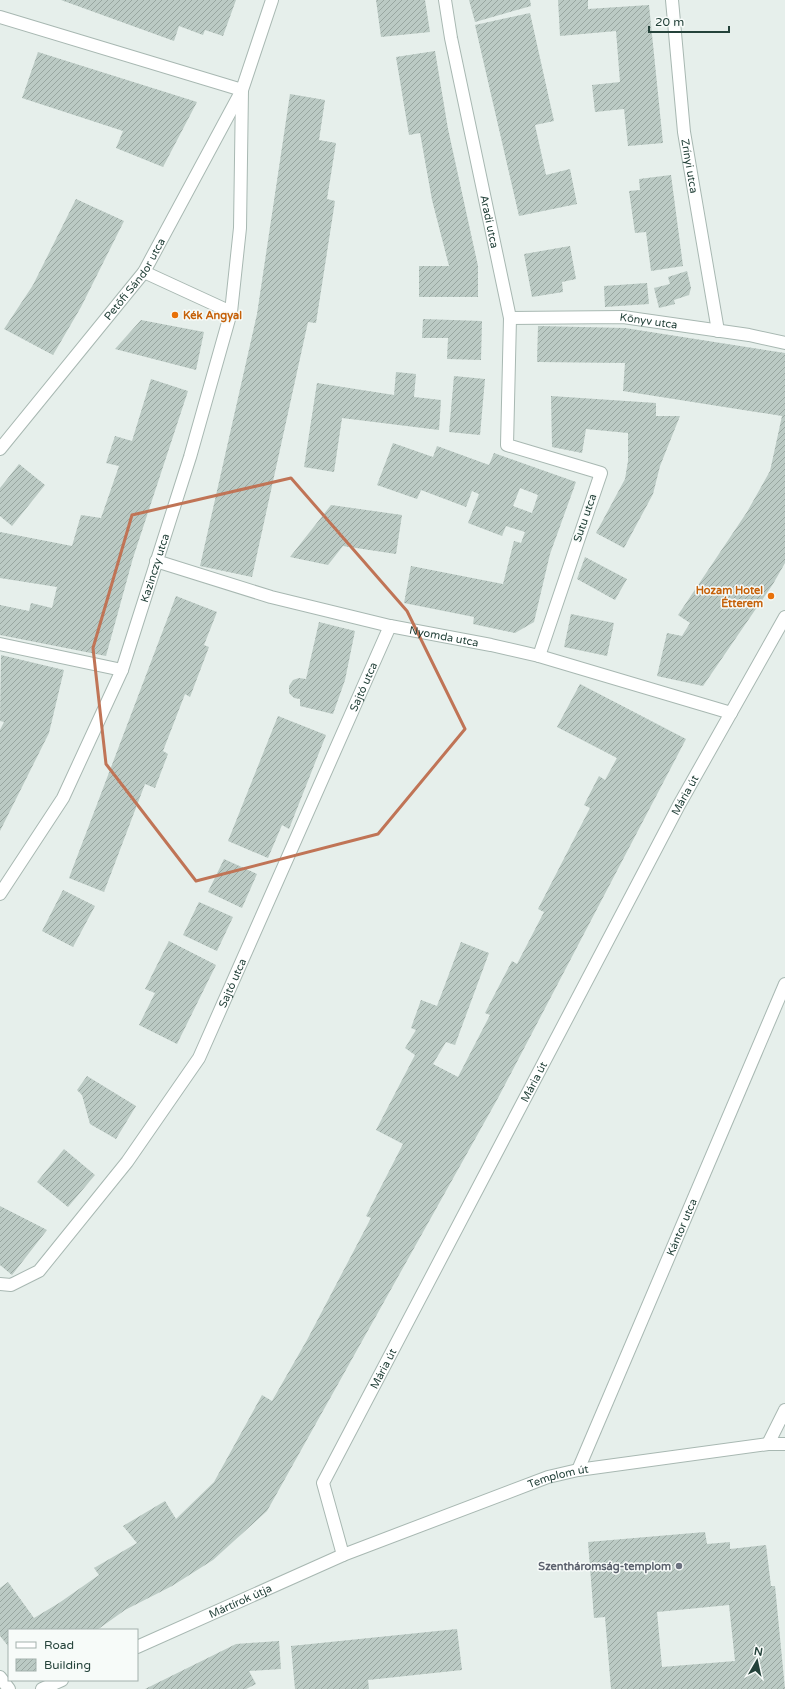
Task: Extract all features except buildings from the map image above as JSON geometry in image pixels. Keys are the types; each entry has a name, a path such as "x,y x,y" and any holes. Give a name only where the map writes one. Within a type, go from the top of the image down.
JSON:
{"street":[{"name":"Petőfi Sándor utca","path":"0,449 144,272 242,90 272,0"},
{"name":"Aradi utca","path":"445,0 451,38 510,318 507,445"},
{"name":"Zrínyi utca","path":"672,0 684,132 718,331"},
{"path":"0,17 242,90"},
{"name":"Petőfi Sándor utca","path":"231,312 240,228 242,90"},
{"path":"144,272 231,312"},
{"name":"Kazinczy utca","path":"0,894 63,798 122,670 190,457 231,312"},
{"name":"Könyv utca","path":"510,318 623,316 785,343"},
{"name":"Sutu utca","path":"507,445 601,473 538,656"},
{"name":"Nyomda utca","path":"156,561 271,597 390,626 491,645 538,656 731,713"},
{"name":"Mária út","path":"343,1555 323,1483 672,820 785,617"},
{"name":"Sajtó utca","path":"0,1284 11,1285 39,1271 127,1162 199,1058 390,626"},
{"path":"0,644 122,670"},
{"name":"Kántor utca","path":"578,1470 785,984"},
{"path":"768,1444 785,1410"},
{"name":"Templom út","path":"343,1555 548,1477 578,1470 768,1444 785,1444"},
{"name":"Mártírok útja","path":"138,1647 343,1555"},
{"path":"0,1677 9,1689"},
{"path":"42,1689 60,1681"}],"highlighted area":[{"path":"291,478 407,611 465,729 378,834 196,881 106,764 93,648 132,515"}],"place":[{"name":"Kék Angyal","path":"175,315"},
{"name":"Hozam Hotel Étterem","path":"771,596"},
{"name":"Szentháromság-templom","path":"679,1566"}]}
